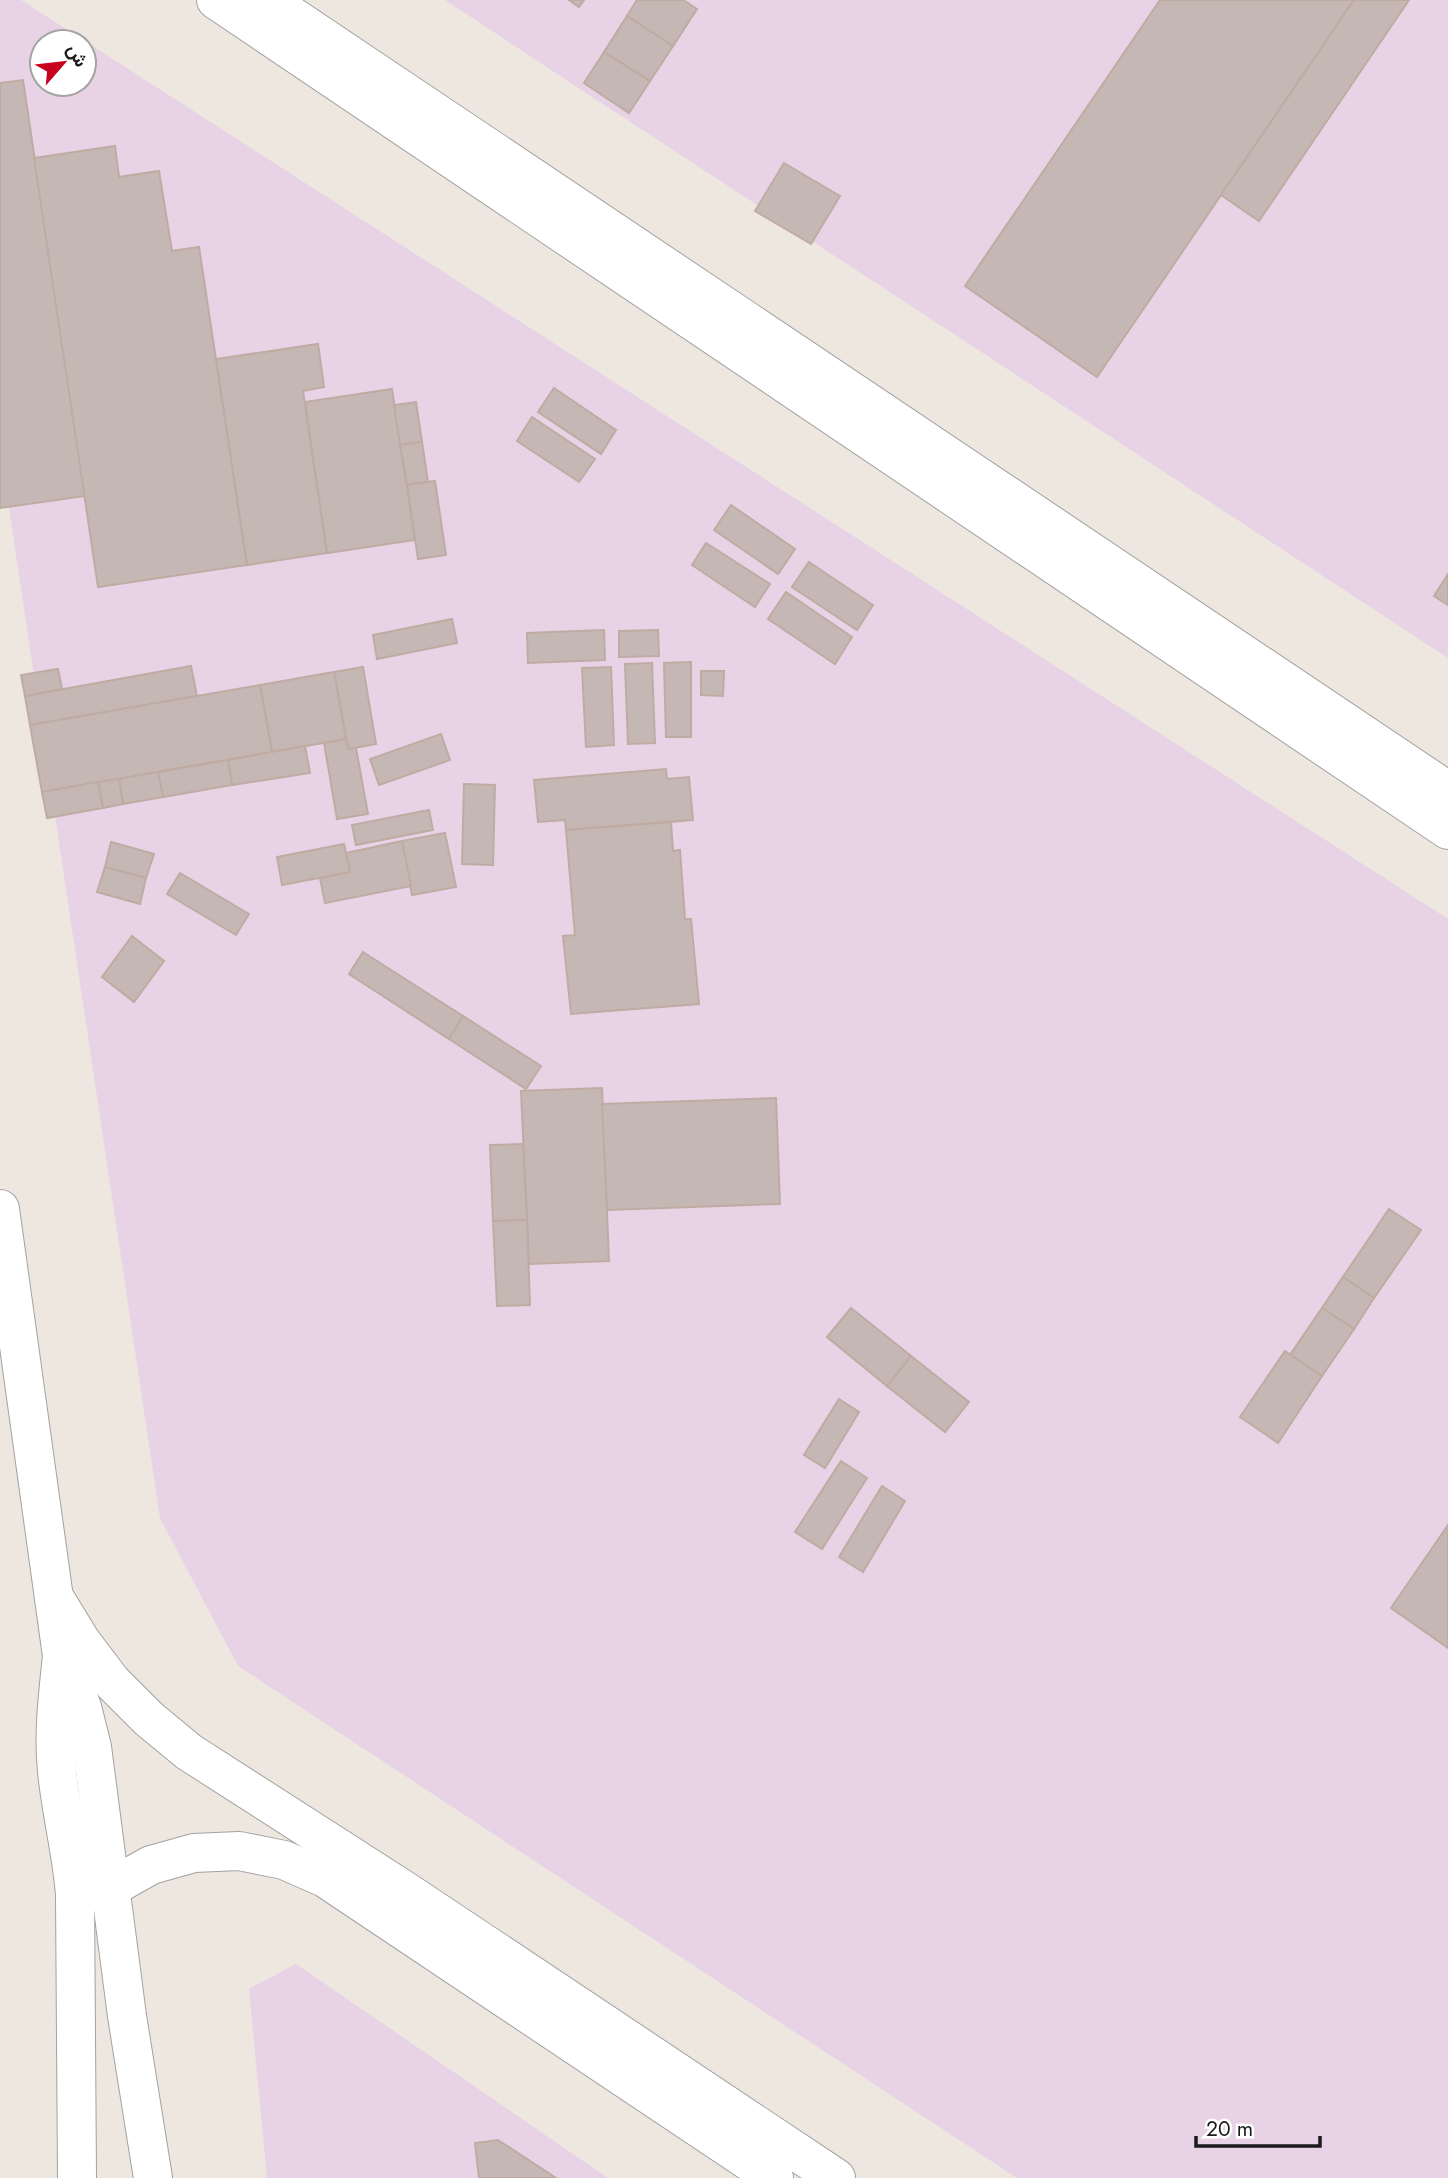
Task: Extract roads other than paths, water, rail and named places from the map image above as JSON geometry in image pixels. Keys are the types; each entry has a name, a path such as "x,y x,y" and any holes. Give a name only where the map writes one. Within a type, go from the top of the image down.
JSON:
{"street":[{"path":"216,0 1448,830"},
{"path":"268,0 1448,791"},
{"path":"0,1209 62,1656 57,1707 57,1759 73,1863 76,1909 77,2178"},
{"path":"54,1597 81,1641 112,1682 149,1719 189,1752 404,1890 836,2178"},
{"path":"62,1656 82,1707 92,1746 127,2015 153,2178"},
{"path":"111,1887 150,1865 194,1853 239,1851 284,1860 325,1878 774,2178"}]}
